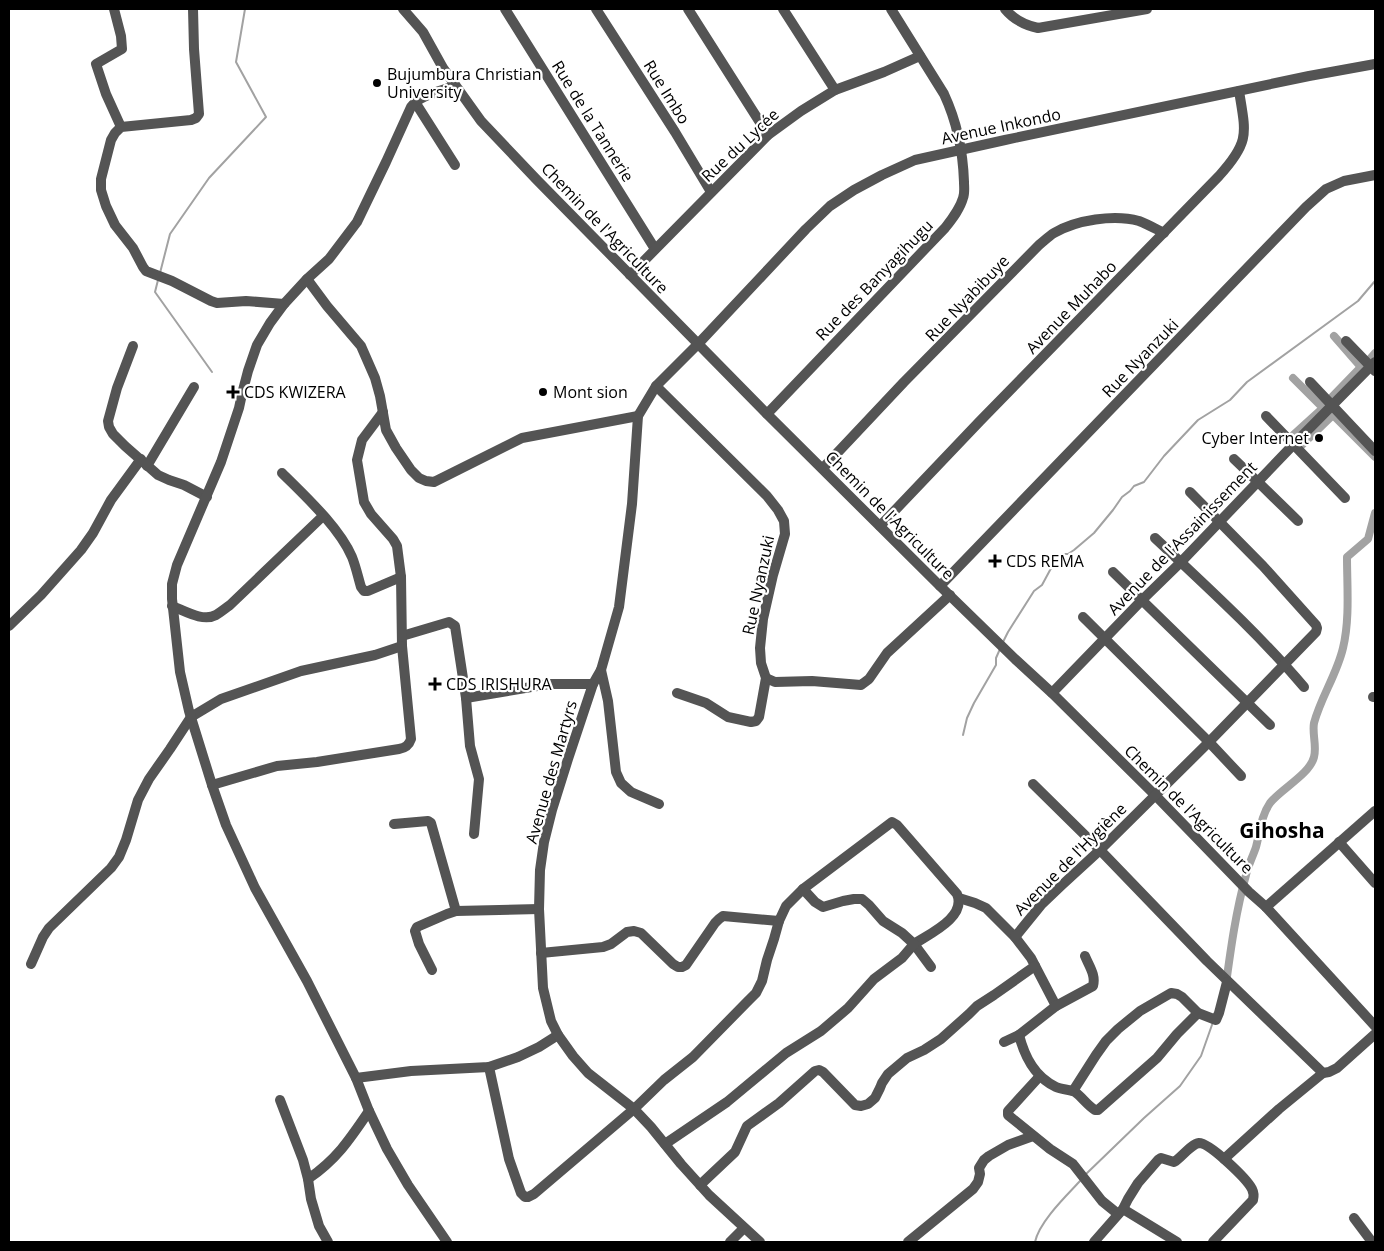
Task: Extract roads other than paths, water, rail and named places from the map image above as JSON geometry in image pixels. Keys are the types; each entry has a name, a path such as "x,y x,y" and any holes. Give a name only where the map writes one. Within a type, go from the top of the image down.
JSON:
{"street":[{"path":"114,9 121,36 122,49 96,64 106,94 121,127"},
{"path":"193,9 199,114 191,120 121,127 111,140 101,179 101,190 115,225 133,248 146,271 172,281 211,302 246,301 284,304"},
{"name":"Chemin de l'Agriculture","path":"403,9 423,32 443,68 481,121 767,414 950,596 1052,693 1266,907 1375,1026"},
{"name":"Rue de la Tannerie","path":"505,9 655,249"},
{"name":"Rue Imbo","path":"596,9 711,192"},
{"path":"688,9 768,135"},
{"path":"783,9 835,90"},
{"name":"Rue des Banyagihugu","path":"767,414 945,228 958,211 964,197 961,150 957,129 947,101 891,9"},
{"path":"1005,9 1015,20 1038,28 1098,13 1147,9"},
{"name":"Rue du Lycée","path":"630,275 768,135 801,111 835,90 920,56"},
{"name":"Avenue Inkondo","path":"698,344 830,206 882,174 915,160 1079,124 1375,64"},
{"path":"447,1242 408,1185 387,1149 356,1078 307,981 242,863 212,785 191,717 180,672 172,606 172,584 177,566 221,462 257,345 284,304 306,279 329,259 357,222 408,113 415,102 455,86"},
{"name":"Avenue Muhabo","path":"880,526 1234,160 1242,145 1245,129 1239,91"},
{"path":"415,102 456,165"},
{"name":"Rue Nyanzuki","path":"940,586 1306,207 1326,189 1344,181 1375,175"},
{"name":"Rue Nyabibuye","path":"823,468 904,382 1039,245 1054,233 1072,225 1116,218 1139,221 1164,233"},
{"path":"306,279 361,346 375,378 384,412 386,430 411,470 419,478 426,481 434,482 522,438 638,416"},
{"path":"1346,341 1374,366"},
{"name":"Avenue des Martyrs","path":"698,344 656,386 638,416 632,504 620,607 601,670 593,684 552,810 544,842 540,870 539,909 543,988 551,1021 558,1035 573,1056 588,1073 634,1109 700,1185 760,1242"},
{"path":"133,346 117,388 108,421 109,427 113,434 158,475 184,485 207,497"},
{"name":"Avenue de l'Assainissement","path":"1052,693 1294,444 1374,366"},
{"path":"1310,382 1375,451"},
{"name":"Rue Nyanzuki","path":"656,386 767,496 784,521 785,534 763,619 760,648 761,663 766,678"},
{"path":"9,626 41,596 81,550 93,533 111,500 144,463 194,387"},
{"path":"212,785 277,766 318,762 405,748 410,744 402,641 401,577 397,546 371,514 364,502 357,460 362,440 384,412"},
{"path":"1266,416 1345,498"},
{"path":"1234,459 1298,521"},
{"path":"282,473 323,516 345,544 352,556 360,587 364,591 401,577"},
{"name":"Avenue de l'Hygiène","path":"1056,1006 1031,958 1015,937 1048,898 1100,850 1209,742 1316,632 1316,625 1190,492"},
{"path":"172,606 202,617 216,615 230,605 323,516"},
{"path":"1156,538 1233,611 1304,687"},
{"path":"1113,572 1270,725"},
{"path":"677,693 706,703 728,717 751,722 756,721 759,717 766,678 775,682 861,685 866,683 887,653 950,596"},
{"path":"1082,617 1209,742 1240,776"},
{"path":"31,964 49,928 111,868 119,857 138,800 149,779 191,717 221,699 301,671 375,655 402,641 449,622 455,626 466,698 470,746 479,779 474,834"},
{"path":"601,670 608,701 616,772 621,783 631,792 659,804"},
{"path":"466,698 548,684 593,684"},
{"path":"1033,784 1100,850 1227,982 1323,1073"},
{"path":"1266,907 1375,811"},
{"path":"394,824 428,821 431,823 456,911"},
{"path":"489,1067 509,1159 518,1186 525,1196 528,1197 534,1194 634,1109 664,1080 702,1048 756,993 762,981 779,921 786,906 802,889 892,822 897,825 957,894 959,905 956,914 914,944 902,958 874,979 848,1008 821,1031 786,1053 727,1102 665,1144"},
{"path":"1338,842 1375,883"},
{"path":"802,889 822,907 843,901 862,899 870,905 883,921 914,944 931,967"},
{"path":"959,898 986,908 1015,937"},
{"path":"432,970 415,932 417,927 422,924 456,911 539,909"},
{"path":"541,953 603,947 611,944 627,932 634,931 641,933 673,964 682,967 686,965 715,923 723,916 779,921"},
{"path":"1004,1042 1019,1036 1056,1006 1093,986 1095,981 1094,974 1085,956"},
{"path":"700,1185 735,1152 747,1126 779,1103 815,1072 819,1070 823,1072 855,1105 868,1104 875,1098 888,1074 907,1058 941,1039 977,1006 1035,966"},
{"path":"1073,1091 1106,1041 1140,1011 1171,993 1182,997 1198,1013 1216,1020 1227,982"},
{"path":"1019,1036 1027,1058 1040,1077 1057,1088 1073,1091 1093,1109 1098,1110 1157,1058 1198,1013"},
{"path":"1224,1159 1293,1097 1323,1073 1337,1068 1375,1034"},
{"path":"356,1078 411,1071 489,1067 532,1050 558,1035"},
{"path":"1040,1077 1008,1111 1008,1115 1055,1153 1073,1164 1102,1201 1177,1242"},
{"path":"280,1100 303,1160 319,1226 328,1242"},
{"path":"308,1179 331,1161 347,1144 369,1111"},
{"path":"908,1242 974,1189 978,1182 981,1164 989,1156 1008,1145 1033,1136"},
{"path":"1094,1242 1120,1212 1138,1183 1158,1160 1162,1158 1174,1162 1196,1144 1202,1143 1224,1159 1252,1187 1254,1193 1253,1200 1213,1242"},
{"path":"1354,1218 1372,1242"},
{"path":"730,1242 744,1228"}],"waterway":[{"path":"160,273 170,234 209,178 266,117 236,62 245,9"},
{"path":"158,280 155,292 212,372"},
{"path":"1003,642 1034,591 1042,585 1056,559 1061,554 1068,554 1074,550 1094,533 1122,497 1134,486 1144,482 1164,456 1198,420 1230,400 1247,382 1358,301 1375,281"},
{"path":"1330,399 1361,367 1334,336"},
{"path":"1369,360 1375,353"},
{"path":"1290,438 1323,408 1293,378"},
{"path":"1301,446 1333,415 1375,457"},
{"path":"1226,984 1239,902 1265,813 1270,803 1307,769 1314,757 1314,723 1337,667 1347,626 1347,557 1368,539 1375,513"},
{"path":"963,735 967,718 996,665 996,658 1000,649"},
{"path":"1085,1175 1180,1086 1201,1056 1213,1022"},
{"path":"1035,1242 1047,1218 1080,1181"}],"place":[{"name":"Bujumbura Christian University","path":"377,83"},
{"name":"CDS KWIZERA","path":"233,392"},
{"name":"Mont sion","path":"543,392"},
{"name":"Cyber Internet","path":"1319,438"},
{"name":"CDS REMA","path":"995,561"},
{"name":"CDS IRISHURA","path":"435,684"}],"district":[{"name":"Gihosha","path":"1282,830"}]}
